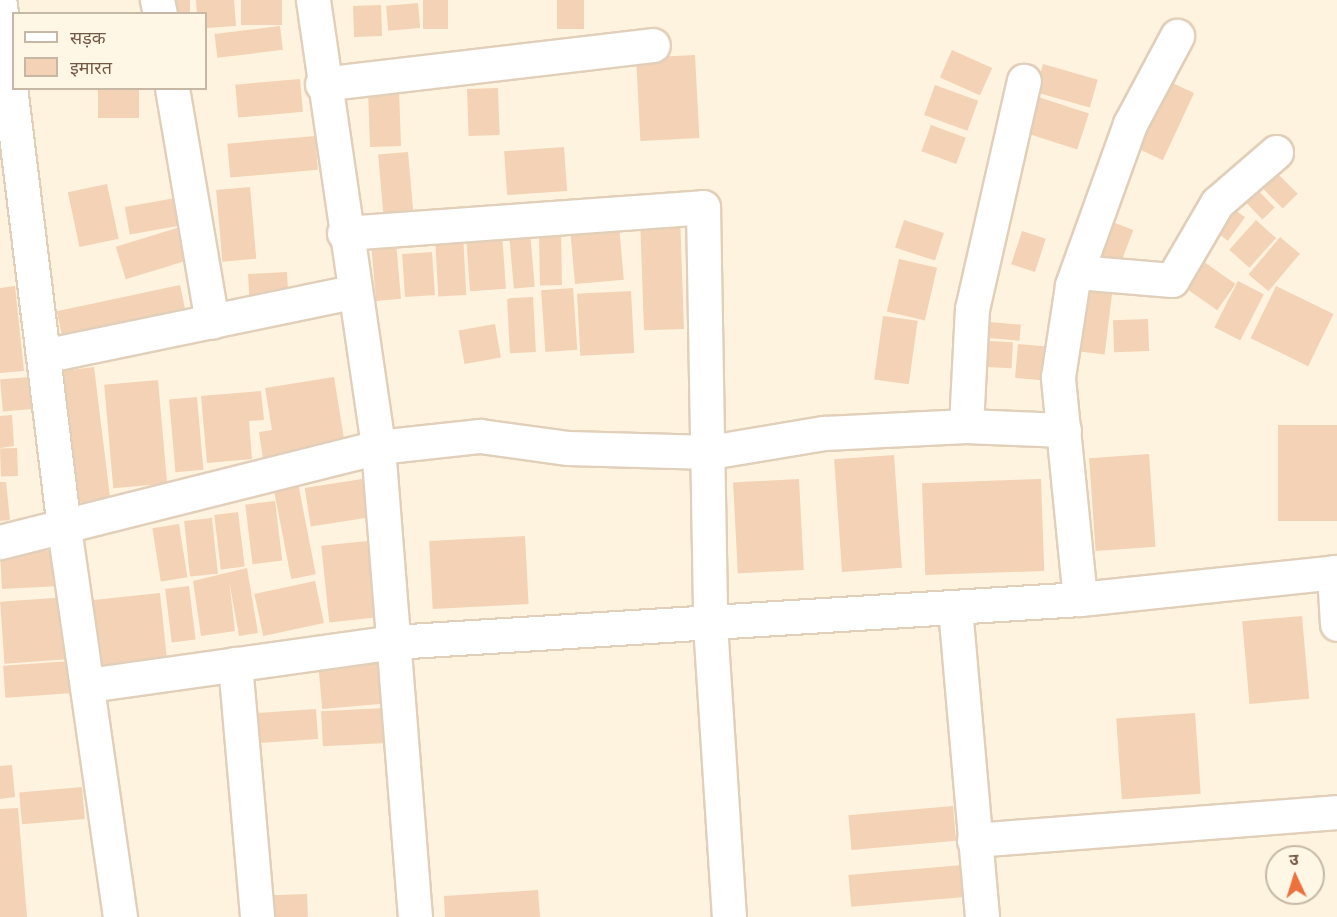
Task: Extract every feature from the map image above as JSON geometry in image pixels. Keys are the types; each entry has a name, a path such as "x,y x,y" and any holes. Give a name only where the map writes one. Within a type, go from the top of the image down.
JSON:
{"street":[{"path":"313,0 321,84 378,447 415,917"},
{"path":"0,5 64,528 120,917"},
{"path":"1080,599 1058,377 1077,272 1130,124 1177,36"},
{"path":"321,84 653,45"},
{"path":"966,426 972,309 1024,81"},
{"path":"172,90 212,321"},
{"path":"1077,272 1172,280 1217,203 1276,152"},
{"path":"344,233 703,207 710,452 710,624 729,917"},
{"path":"43,356 353,292"},
{"path":"0,542 64,528 378,447 480,436 568,448 710,452 824,433 966,426 1064,430"},
{"path":"88,685 393,642 710,624 1080,599 1336,572 1337,624"},
{"path":"955,608 982,917"},
{"path":"235,664 257,917"},
{"path":"974,840 1337,812"}],"building":[{"path":"169,0 190,0 190,12 169,12"},
{"path":"196,0 234,0 236,26 207,28 207,12 197,12"},
{"path":"241,0 282,0 282,25 241,25"},
{"path":"423,0 448,0 448,29 423,29"},
{"path":"557,0 584,0 584,29 557,29"},
{"path":"418,3 420,28 388,31 386,6"},
{"path":"381,5 382,36 354,37 353,6"},
{"path":"280,26 283,50 217,58 214,34"},
{"path":"952,50 992,68 980,95 940,77"},
{"path":"695,55 699,138 640,141 636,58"},
{"path":"1043,64 1098,80 1090,108 1035,92"},
{"path":"300,79 303,112 238,118 235,85"},
{"path":"1166,80 1194,93 1163,160 1135,147"},
{"path":"935,85 978,101 967,131 924,115"},
{"path":"498,88 500,135 469,136 467,89"},
{"path":"399,89 401,146 370,147 368,90"},
{"path":"98,90 139,90 139,118 98,118"},
{"path":"1029,94 1089,113 1077,150 1017,130"},
{"path":"931,125 966,138 956,164 921,151"},
{"path":"315,136 318,170 230,178 227,144"},
{"path":"564,147 567,191 507,195 504,151"},
{"path":"408,152 413,215 384,217 378,155"},
{"path":"1268,164 1298,194 1283,209 1253,179"},
{"path":"1249,181 1275,208 1262,219 1237,193"},
{"path":"107,184 119,239 80,247 68,192"},
{"path":"250,187 256,259 222,262 216,190"},
{"path":"181,197 186,225 130,234 125,207"},
{"path":"1224,202 1245,217 1228,241 1207,225"},
{"path":"680,215 684,329 644,330 640,216"},
{"path":"904,220 944,233 935,261 895,248"},
{"path":"1256,220 1276,238 1249,268 1229,250"},
{"path":"1110,221 1133,230 1118,271 1094,262"},
{"path":"619,225 624,280 575,284 570,229"},
{"path":"177,228 187,261 126,279 116,247"},
{"path":"539,231 561,231 562,285 540,285"},
{"path":"1022,231 1046,239 1035,272 1011,264"},
{"path":"530,232 535,287 514,289 509,234"},
{"path":"463,233 466,295 438,296 435,234"},
{"path":"502,233 506,289 470,291 466,236"},
{"path":"1280,237 1300,254 1268,291 1249,275"},
{"path":"396,242 401,299 376,301 371,244"},
{"path":"432,252 435,295 405,297 402,254"},
{"path":"1197,257 1236,284 1217,310 1179,283"},
{"path":"899,259 937,268 925,320 887,312"},
{"path":"287,272 288,294 249,296 248,274"},
{"path":"1238,281 1264,294 1240,340 1214,327"},
{"path":"1080,284 1113,288 1105,355 1072,351"},
{"path":"180,285 185,308 62,335 57,311"},
{"path":"15,286 24,371 0,373 0,288"},
{"path":"1276,286 1334,314 1308,366 1251,338"},
{"path":"573,288 577,350 545,352 541,290"},
{"path":"631,291 634,353 580,356 577,294"},
{"path":"533,297 536,352 510,353 507,298"},
{"path":"883,316 918,321 909,384 874,379"},
{"path":"1148,319 1149,351 1114,352 1113,320"},
{"path":"978,321 1021,325 1019,341 977,337"},
{"path":"495,324 501,357 464,364 459,330"},
{"path":"970,340 1013,342 1012,368 969,366"},
{"path":"1018,344 1055,347 1052,381 1015,378"},
{"path":"94,367 110,499 73,504 57,372"},
{"path":"30,377 33,409 3,411 0,380"},
{"path":"334,377 345,445 263,458 259,432 272,430 265,388"},
{"path":"158,380 167,484 113,488 104,385"},
{"path":"261,391 264,420 249,421 252,459 207,463 201,396"},
{"path":"197,397 203,470 175,472 169,399"},
{"path":"12,415 14,446 0,448 0,416"},
{"path":"1278,425 1337,425 1337,521 1278,521"},
{"path":"17,448 18,476 1,477 0,449"},
{"path":"1149,454 1155,547 1096,551 1089,458"},
{"path":"894,455 902,568 842,572 834,459"},
{"path":"362,479 368,518 311,527 305,488"},
{"path":"799,479 804,570 738,573 733,482"},
{"path":"1041,479 1044,571 925,575 922,483"},
{"path":"0,482 6,482 10,520 0,521"},
{"path":"298,483 316,574 291,579 273,488"},
{"path":"275,501 282,561 253,564 245,505"},
{"path":"238,512 245,567 221,570 214,515"},
{"path":"212,518 218,574 190,577 184,521"},
{"path":"179,524 187,577 161,582 152,528"},
{"path":"525,536 529,604 433,609 429,541"},
{"path":"367,541 375,618 329,622 321,546"},
{"path":"57,550 59,586 2,589 0,553"},
{"path":"247,568 258,633 239,636 229,580 235,631 201,636 193,581"},
{"path":"315,581 324,623 263,636 254,594"},
{"path":"189,586 196,640 172,643 165,589"},
{"path":"160,593 167,664 99,671 91,600"},
{"path":"69,597 73,659 4,664 0,602"},
{"path":"1302,616 1309,699 1249,704 1242,621"},
{"path":"390,658 394,703 322,709 318,664"},
{"path":"71,661 73,693 5,698 3,666"},
{"path":"385,708 387,743 323,746 321,711"},
{"path":"316,709 318,739 256,743 254,713"},
{"path":"1195,713 1201,794 1122,799 1116,719"},
{"path":"12,765 15,797 0,799 0,766"},
{"path":"82,787 85,819 22,824 19,792"},
{"path":"953,806 956,841 851,850 848,815"},
{"path":"18,808 27,917 0,917 0,809"},
{"path":"962,865 965,897 851,907 848,875"},
{"path":"538,890 540,917 445,917 444,896"},
{"path":"307,894 308,917 266,917 265,895"}]}
